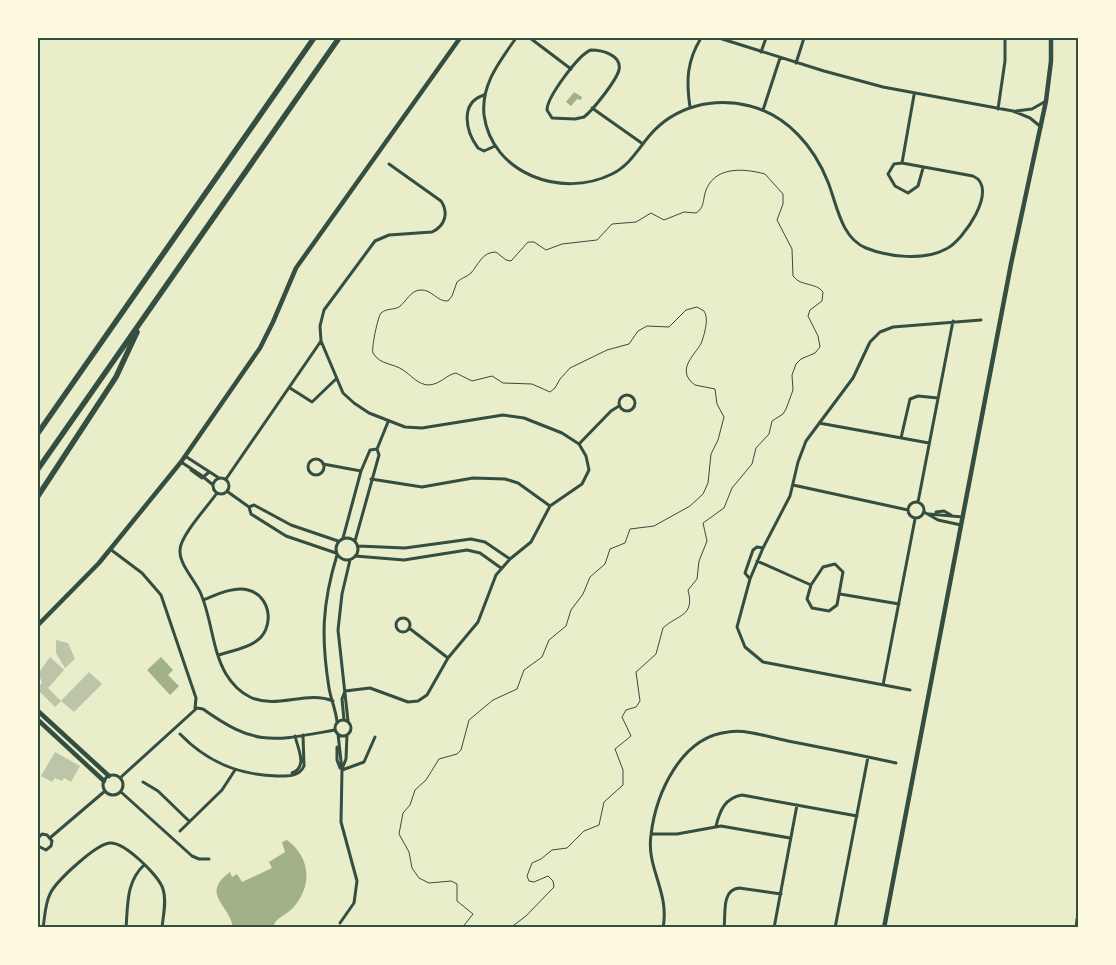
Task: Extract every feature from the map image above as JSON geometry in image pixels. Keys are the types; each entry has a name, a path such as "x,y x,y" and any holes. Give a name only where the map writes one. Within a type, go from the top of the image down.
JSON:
{"highway":[{"path":"38,433 314,38"},
{"path":"38,470 339,38"},
{"path":"38,496 116,377 144,317"}],"main road":[{"path":"38,625 110,549 181,462 260,348 296,268 460,38"},
{"path":"884,928 1011,264 1041,127 1051,61 1051,38"},
{"path":"38,711 109,776"},
{"path":"38,720 104,781"},
{"path":"1077,928 1078,919"}],"street":[{"path":"516,38 494,70 484,95 486,122 495,146 507,161 530,176 549,181 570,182 590,181 614,173 626,165 660,125 690,107 722,102 763,110 784,122 807,144 819,162 846,230 851,238 865,248 899,254 931,255 954,245 968,230 977,211 982,187 979,180 973,176 902,163 894,164 888,174 892,182 904,192 912,192 918,186 923,168"},
{"path":"530,38 571,69"},
{"path":"690,107 687,82 688,66 701,38"},
{"path":"719,38 796,63 914,94 1013,112 1030,118 1041,127"},
{"path":"762,52 766,38"},
{"path":"796,63 804,38"},
{"path":"998,109 1005,62 1005,38"},
{"path":"591,50 600,50 612,55 618,62 618,72 592,108 580,119 557,120 547,110 549,100 584,54 591,50"},
{"path":"763,110 780,58"},
{"path":"902,163 914,94"},
{"path":"484,95 476,98 470,105 466,117 467,126 478,148 484,151 495,146"},
{"path":"1013,112 1032,108 1046,100"},
{"path":"592,108 643,144"},
{"path":"346,691 370,688 403,702 418,701 430,691 448,658 478,622 493,582 501,568 531,542 550,506 582,484 588,475 586,456 579,444 554,430 524,418 510,415 422,428 405,427 388,422 354,403 343,393 321,341 320,326 324,310 369,246 375,241 389,235 432,232 438,229 445,219 444,206 441,201 389,164"},
{"path":"910,690 771,664 750,653 741,641 737,627 750,579 763,548 786,507 801,451 819,423 853,378 866,348 874,336 893,327 980,320"},
{"path":"918,502 953,321"},
{"path":"226,479 321,341"},
{"path":"290,388 312,402 336,379"},
{"path":"579,444 619,406 620,399 624,395 631,396 634,401 634,406 630,410 623,410 619,406"},
{"path":"901,438 910,399 918,396 938,398"},
{"path":"342,770 346,759 347,735 352,728 346,720 342,699 346,691 340,654 338,624 342,594 350,560 355,556 371,479 379,455 377,449 388,422"},
{"path":"819,423 929,443"},
{"path":"343,538 370,450 377,449"},
{"path":"185,456 208,473 226,479"},
{"path":"323,464 323,469 318,474 309,470 308,465 313,460 318,459 323,464 362,471"},
{"path":"181,462 205,478 217,493"},
{"path":"191,469 195,464"},
{"path":"205,478 208,473"},
{"path":"213,486 219,478"},
{"path":"371,479 422,487 473,478 505,479 518,483 550,506"},
{"path":"226,479 229,484 228,492"},
{"path":"793,486 908,510"},
{"path":"217,493 224,494 228,492"},
{"path":"228,492 249,507 250,514 280,533 336,554 343,560 350,560"},
{"path":"217,493 182,541 180,551 182,560 203,600 219,654 230,681 252,698 271,702 320,697 332,701"},
{"path":"918,502 922,505 924,512 921,517 915,518 910,516 908,510 911,504 918,502"},
{"path":"249,507 254,505 296,527 338,541 343,538 350,538 357,544 405,548 471,539 485,542 510,559"},
{"path":"924,512 963,517"},
{"path":"931,514 938,520 961,525"},
{"path":"950,523 952,515"},
{"path":"883,685 915,518"},
{"path":"335,730 337,722 329,689 324,648 323,617 326,593 338,541"},
{"path":"750,579 745,573 753,550 757,547 763,548"},
{"path":"110,549 142,573 161,595 196,698 195,709 120,778"},
{"path":"355,556 404,560 467,550 480,553 501,568"},
{"path":"757,562 811,585"},
{"path":"835,564 843,572 840,594 833,610 815,610 809,606 807,600 811,585 823,567 835,564"},
{"path":"203,600 232,591 248,590 263,600 268,609 267,627 263,636 247,646 219,654"},
{"path":"840,594 899,604"},
{"path":"409,628 404,631 399,630 397,627 398,620 404,618 408,620 409,628 448,658"},
{"path":"320,697 329,689"},
{"path":"195,709 203,710 231,728 250,736 270,739 335,730"},
{"path":"337,722 346,720"},
{"path":"335,730 338,734 342,770 341,822 356,870 357,888 352,907 340,924"},
{"path":"663,928 664,903 651,857 651,834 662,795 677,765 698,742 712,736 743,731 896,762"},
{"path":"180,734 211,760 235,770 285,776 296,774 304,766 303,735"},
{"path":"338,734 347,735"},
{"path":"285,776 296,772 301,766 295,736"},
{"path":"342,770 364,762 376,737"},
{"path":"338,744 348,744"},
{"path":"835,928 868,757"},
{"path":"180,830 222,790 235,770"},
{"path":"115,775 120,778 123,786 121,792 114,795 105,791 104,781 109,776 115,775"},
{"path":"142,782 158,791 189,821"},
{"path":"38,850 44,850 51,846 51,837 105,791"},
{"path":"121,792 192,856 199,859 209,859"},
{"path":"716,826 722,807 736,796 748,795 857,816"},
{"path":"782,928 774,927 797,805"},
{"path":"651,834 677,834 716,826 790,838"},
{"path":"38,838 45,834 51,837"},
{"path":"43,928 46,902 53,887 99,848 110,843 122,846 157,879 163,889 162,928"},
{"path":"38,846 44,850"},
{"path":"126,928 130,886 134,875 144,865"},
{"path":"724,928 727,895 732,889 739,888 781,894"}],"path":[{"path":"462,928 473,914 470,909 459,904 457,884 452,881 430,884 418,878 412,868 409,852 400,838 402,818 410,805 415,790 426,780 439,759 457,754 462,750 469,720 493,700 517,689 522,672 542,657 549,640 566,626 571,610 586,590 590,577 605,564 610,549 625,543 630,528 654,526 690,506 703,494 708,483 711,454 718,440 724,417 717,404 715,389 695,385 688,376 689,360 702,341 707,320 704,311 697,307 686,310 669,327 646,326 628,344 607,350 577,364 564,373 555,388 550,392 532,384 503,382 492,376 472,382 456,373 434,384 420,383 399,368 382,362 374,354 372,347 379,316 384,311 399,307 411,294 419,290 427,291 442,301 448,301 457,282 470,274 482,258 491,252 496,252 506,260 512,261 528,242 534,242 546,250 562,244 597,240 612,224 636,222 650,213 664,220 684,212 696,213 703,206 708,186 723,173 732,169 765,174 782,194 783,204 777,220 792,249 793,276 799,282 819,287 824,292 822,301 810,310 808,316 818,336 820,347 815,353 801,359 796,364 792,375 793,390 785,412 772,421 770,434 756,448 752,464 732,488 724,508 705,520 703,526 706,541 699,561 697,579 688,590 689,608 680,618 663,628 656,654 636,672 640,702 636,707 626,710 622,717 631,734 631,738 617,745 615,749 623,770 623,785 604,802 598,824 584,831 567,848 552,850 541,859 532,862 528,880 532,882 548,876 553,881 554,887 526,916 510,928"}],"shaded area":[{"path":"574,92 582,97 581,100 577,99 571,106 566,102"},
{"path":"161,657 173,670 168,675 179,686 170,695 147,670"},
{"path":"287,840 301,855 305,864 306,882 299,900 292,909 276,921 273,927 233,927 217,893 217,887 221,880 230,872 232,877 237,874 242,882 272,868 269,862 285,852 282,842"}],"building":[{"path":"56,640 68,643 75,659 65,668 56,653"},
{"path":"50,657 64,670 48,688 61,701 55,707 38,690 42,682 38,674"},
{"path":"89,672 102,684 74,712 61,701"},
{"path":"55,752 80,766 71,782 64,778 62,781 55,778 52,782 41,776"}]}
